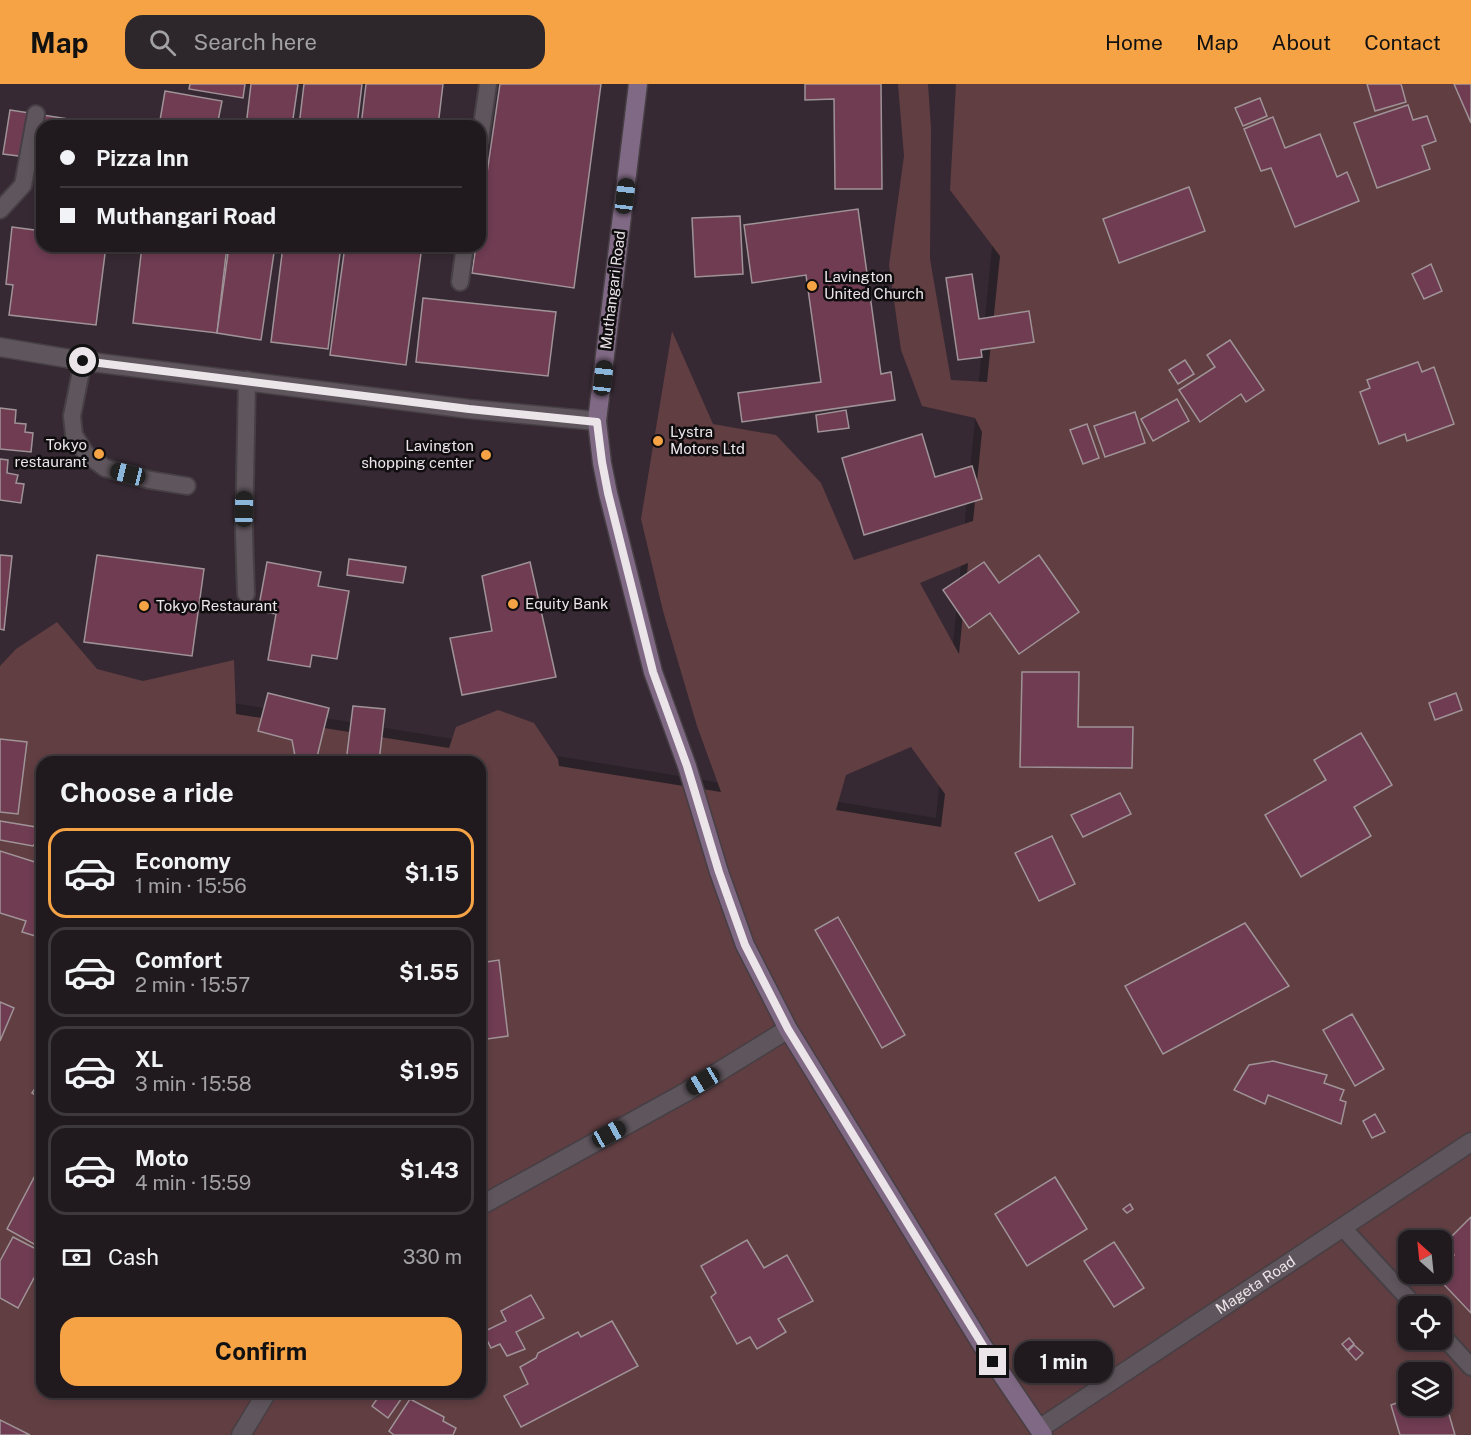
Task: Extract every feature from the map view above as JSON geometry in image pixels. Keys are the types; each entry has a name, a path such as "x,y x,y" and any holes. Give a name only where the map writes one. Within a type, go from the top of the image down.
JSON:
{"street":[{"name":"Muthangari Road","path":"638,84 597,422 608,493 653,672 687,766 719,872 745,945 788,1029 982,1345 1041,1432"},
{"path":"0,347 83,361 469,409 597,422"},
{"path":"486,1203 686,1092 788,1029"},
{"name":"Mageta Road","path":"1041,1432 1471,1142"},
{"path":"241,1435 263,1398"}],"lane":[{"path":"483,120 488,84"},
{"path":"0,210 22,185 36,114"},
{"path":"460,282 464,252"},
{"path":"83,361 72,416 74,435 86,454 105,468 150,480 187,486"},
{"path":"246,594 244,533 247,380"},
{"path":"1343,1228 1406,1296"},
{"path":"1452,1346 1471,1367"}],"shaded area":[{"name":"Lavington shopping center","path":"0,84 1008,84 936,818 0,665"},
{"path":"898,84 928,84 931,128 930,259 951,380 987,382 1000,256 950,190 956,84 1471,84 1471,1435 0,1435 0,666 16,649 57,622 97,669 143,681 234,660 236,714 449,748 456,727 498,710 534,723 558,759 559,766 721,792 697,726 663,611 641,519 672,331 713,424 776,435 821,483 854,560 973,521 982,432 975,418 922,406 901,350 889,265 904,156","holes":["968,563 959,654 920,583","911,747 945,794 941,827 836,810 846,775"]}],"building":[{"path":"190,84 245,84 243,98 189,89"},
{"path":"251,84 298,84 293,120 247,120"},
{"path":"304,84 362,84 358,120 300,120"},
{"path":"366,84 443,84 439,120 362,120"},
{"path":"500,84 601,84 574,288 472,273 475,252 486,252 486,180"},
{"path":"805,84 881,84 882,189 835,189 834,99 805,100"},
{"path":"1367,84 1401,84 1406,102 1375,111"},
{"path":"1454,84 1471,84 1471,123"},
{"path":"165,91 222,101 218,120 160,120"},
{"path":"1260,98 1267,116 1243,126 1235,108"},
{"path":"1408,105 1413,120 1427,116 1436,141 1422,146 1430,169 1377,188 1354,123"},
{"path":"10,110 75,120 36,120 36,158 3,154"},
{"path":"1273,117 1285,148 1320,134 1337,177 1347,172 1359,201 1295,227 1271,168 1261,171 1244,129"},
{"path":"1189,187 1205,231 1119,263 1103,219"},
{"path":"858,209 881,374 891,372 895,400 742,422 738,393 821,382 806,275 752,283 744,225"},
{"path":"740,216 743,274 695,277 692,218"},
{"path":"12,227 36,230 36,252 105,252 96,325 9,315 13,285 6,284"},
{"path":"141,252 226,252 217,333 133,323"},
{"path":"228,252 274,252 261,340 217,333"},
{"path":"282,252 340,252 328,349 271,342"},
{"path":"344,252 421,252 406,365 330,355"},
{"path":"1431,264 1442,291 1424,299 1412,274"},
{"path":"972,274 979,319 1029,311 1034,342 981,350 982,357 958,360 946,278"},
{"path":"423,298 556,312 548,376 416,362"},
{"path":"1230,340 1264,390 1246,402 1241,394 1200,422 1179,390 1215,367 1207,355"},
{"path":"1185,360 1194,374 1178,384 1169,370"},
{"path":"1418,362 1422,372 1434,367 1454,424 1407,441 1405,434 1379,444 1360,392 1370,388 1367,380"},
{"path":"1177,399 1189,421 1153,441 1141,419"},
{"path":"0,408 16,410 15,423 26,424 25,432 33,433 31,452 0,449"},
{"path":"846,410 849,428 818,432 816,415"},
{"path":"1135,412 1145,443 1105,457 1094,426"},
{"path":"1087,424 1099,458 1083,464 1070,430"},
{"path":"922,434 935,477 972,466 982,499 864,535 842,458"},
{"path":"0,459 8,460 7,473 18,475 16,483 24,484 21,503 0,500"},
{"path":"0,555 12,556 4,630 0,629"},
{"name":"Tokyo Restaurant","path":"97,555 204,569 192,656 84,642"},
{"path":"1039,555 1079,612 1019,654 990,613 969,628 943,590 984,562 999,583"},
{"path":"349,559 406,567 403,583 347,575"},
{"path":"267,562 321,572 318,586 349,591 337,659 312,655 310,667 268,660 276,614 258,611"},
{"name":"Equity Bank","path":"530,562 556,677 462,695 450,638 492,631 482,576"},
{"path":"1022,672 1079,672 1078,727 1133,727 1132,768 1020,767"},
{"path":"268,693 329,708 317,756 295,756 292,740 258,731"},
{"path":"1456,693 1462,710 1435,720 1429,703"},
{"path":"353,706 385,709 380,756 347,756"},
{"path":"1361,733 1392,785 1354,807 1371,836 1301,877 1265,815 1326,780 1314,760"},
{"path":"0,739 27,742 18,814 0,812"},
{"path":"1120,793 1131,814 1083,837 1071,815"},
{"path":"0,821 36,827 36,843 33,846 0,840"},
{"path":"1052,836 1075,884 1039,901 1015,853"},
{"path":"0,851 35,862 36,859 36,936 22,932 26,921 0,913"},
{"path":"838,917 905,1035 882,1048 815,930"},
{"path":"1245,923 1289,986 1163,1054 1125,986"},
{"path":"499,960 508,1036 486,1039 486,962"},
{"path":"0,1002 14,1008 0,1041"},
{"path":"1352,1014 1384,1069 1355,1086 1323,1030"},
{"path":"1273,1061 1327,1075 1324,1083 1344,1090 1340,1100 1346,1102 1341,1124 1268,1095 1265,1104 1234,1090 1249,1065"},
{"path":"1375,1114 1385,1132 1372,1138 1363,1121"},
{"path":"36,1174 36,1245 7,1229"},
{"path":"1055,1177 1087,1229 1027,1266 995,1214"},
{"path":"1130,1204 1133,1209 1127,1213 1123,1209"},
{"path":"1471,1217 1471,1313 1443,1284 1452,1284 1452,1257 1454,1255 1452,1236"},
{"path":"13,1237 36,1249 36,1274 18,1308 0,1298 0,1261"},
{"path":"747,1240 764,1268 787,1255 813,1301 778,1319 786,1332 757,1349 750,1337 737,1344 711,1297 716,1293 701,1266"},
{"path":"1114,1242 1144,1288 1114,1307 1084,1261"},
{"path":"531,1295 544,1318 516,1332 525,1349 507,1356 500,1344 491,1348 486,1338 486,1331 506,1321 501,1311"},
{"path":"612,1321 638,1366 521,1427 504,1396 528,1384 520,1367 536,1358 538,1353 578,1332 581,1337"},
{"path":"1349,1338 1354,1344 1347,1350 1342,1344"},
{"path":"1354,1345 1363,1353 1356,1360 1348,1351"},
{"path":"378,1398 402,1398 388,1418 372,1406"},
{"path":"410,1399 444,1417 443,1421 456,1428 453,1435 394,1435 389,1431"},
{"path":"1398,1403 1398,1416 1450,1416 1455,1435 1400,1435 1391,1405"},
{"path":"0,1420 30,1435 0,1435"}],"place":[{"name":"Lavington United Church","path":"812,286"},
{"name":"Lystra Motors Ltd","path":"658,441"},
{"name":"Tokyo restaurant","path":"99,454"},
{"name":"Lavington shopping center","path":"486,455"},
{"name":"Equity Bank","path":"513,604"},
{"name":"Tokyo Restaurant","path":"144,606"}],"route":[{"path":"83,361 469,409 597,422 608,493 653,672 687,766 719,872 745,945 788,1029 993,1362"}]}
